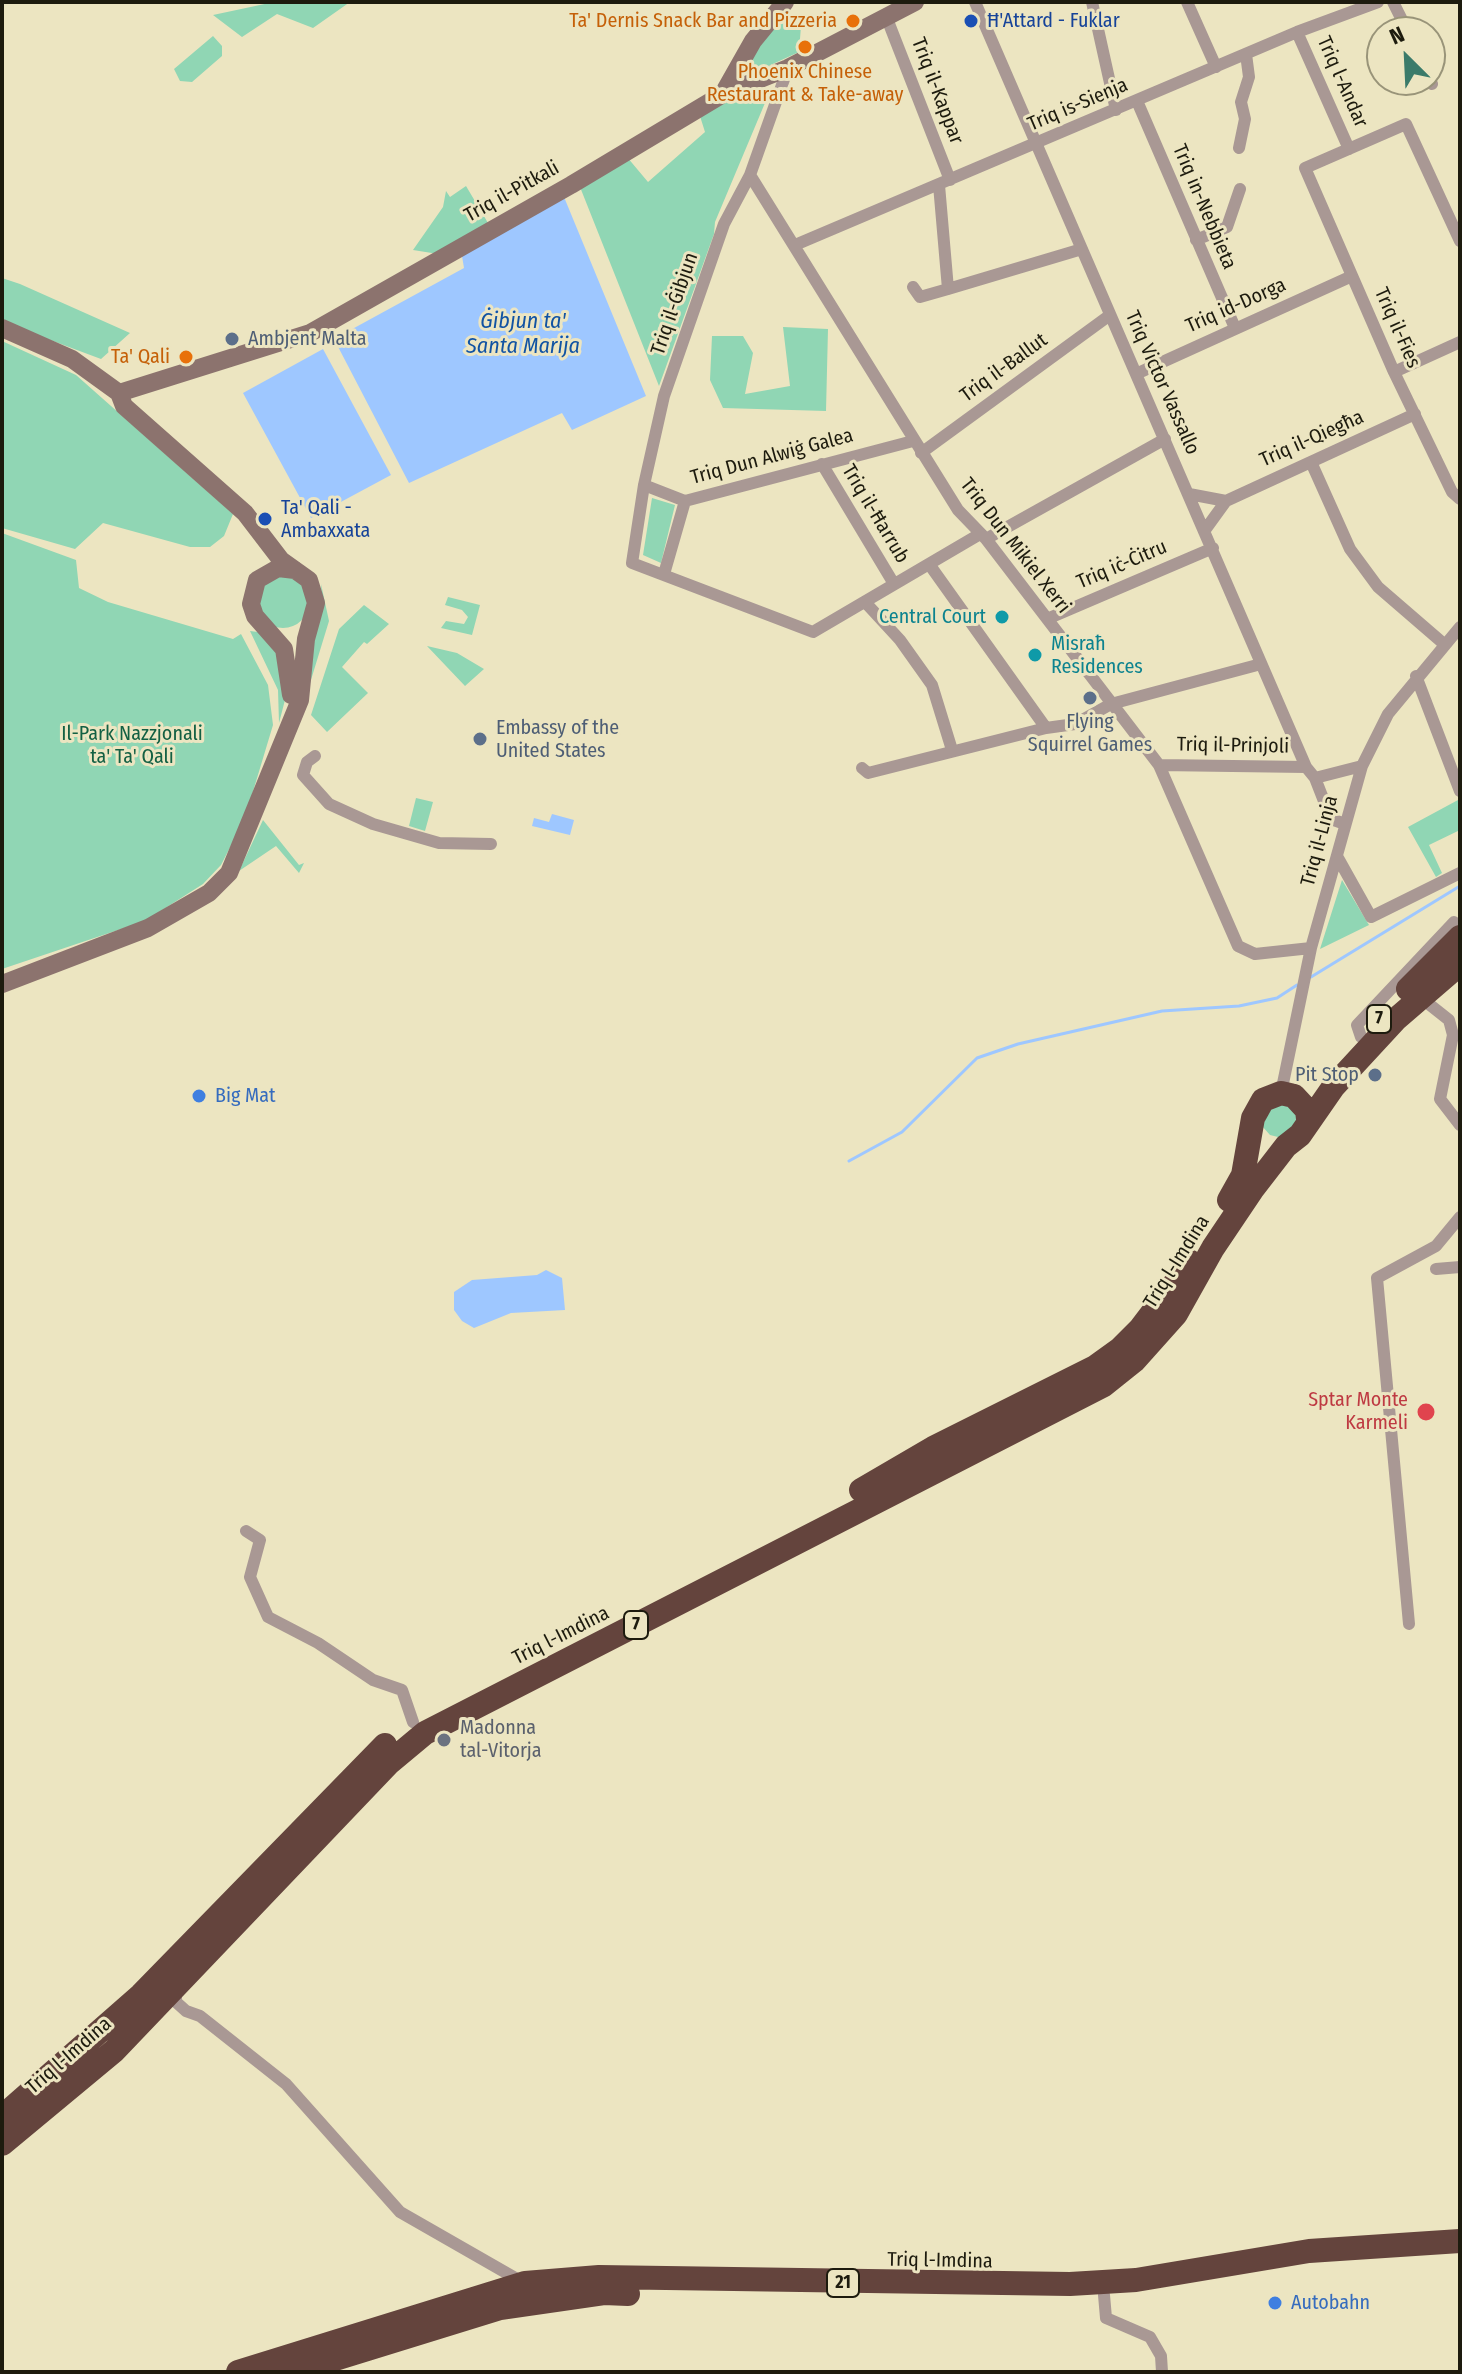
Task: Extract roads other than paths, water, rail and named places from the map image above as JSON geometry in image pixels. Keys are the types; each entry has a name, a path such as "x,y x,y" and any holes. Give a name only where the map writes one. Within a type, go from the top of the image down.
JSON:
{"highway":[{"name":"Triq l-Imdina","path":"2,2144 114,2051 176,1990 389,1763 425,1733 1104,1385 1134,1361 1176,1314 1213,1248 1286,1146 1300,1135 1308,1119 1420,997 1457,930"},
{"name":"Triq l-Imdina","path":"2,2117 141,1995 376,1752 413,1722 675,1590 933,1448 1095,1367 1120,1349 1140,1329 1205,1241 1243,1175 1256,1108 1263,1100 1288,1094 1331,1074 1361,1037 1442,958"},
{"path":"1288,1094 1307,1110 1308,1119"},
{"path":"1253,1126 1262,1140 1286,1146"},
{"name":"Triq l-Imdina","path":"238,2372 525,2283 599,2277 1070,2284 1136,2280 1309,2251 1460,2241"},
{"name":"Triq l-Imdina","path":"293,2372 500,2308 604,2293 987,2300 1104,2295 1309,2264 1460,2255"}],"main road":[{"name":"Triq il-Pitkali","path":"119,393 310,333 571,185 723,94 788,68 915,2"},
{"path":"723,94 753,41 786,4"},
{"path":"2,328 72,359 119,393 124,406 261,531 281,560 300,572 315,591 300,700 229,873 209,893 148,928 2,984"},
{"path":"261,531 266,548 264,574"},
{"path":"288,726 289,667 284,649 263,626 251,604 257,580 264,574 278,568 300,572"},
{"path":"263,626 285,632 296,630 314,615"}],"street":[{"name":"Triq Victor Vassallo","path":"975,2 1306,767 1315,778 1331,819 1345,824"},
{"path":"1092,2 1116,110"},
{"path":"1187,2 1216,67"},
{"name":"Triq is-Sienja","path":"795,245 1036,145 1349,7 1378,2"},
{"name":"Triq il-Kappar","path":"886,16 944,183 948,289"},
{"name":"Triq l-Andar","path":"1297,32 1349,149"},
{"path":"1239,148 1245,119 1241,102 1249,77 1246,54"},
{"name":"Triq il-Ġibjun","path":"664,574 632,563 644,485 664,396 724,224 750,175 788,68"},
{"name":"Triq in-Nebbieta","path":"1137,101 1235,328"},
{"path":"1349,149 1406,124 1456,221 1460,241"},
{"name":"Triq il-Fies","path":"1349,149 1305,168 1394,372 1452,492 1460,499"},
{"name":"Triq Dun Mikiel Xerri","path":"750,175 958,510 983,536 1159,765 1238,946 1255,954 1311,948"},
{"path":"1196,240 1227,227 1240,189"},
{"path":"913,287 917,295 924,297 1082,249"},
{"name":"Triq id-Dorga","path":"1136,374 1352,276"},
{"name":"Triq il-Ballut","path":"921,453 1110,315"},
{"path":"1394,372 1460,342"},
{"name":"Triq il-Qiegħa","path":"1205,530 1226,501 1415,414"},
{"path":"685,501 664,574 813,632 929,564 1165,439"},
{"name":"Triq Dun Alwiġ Galea","path":"644,485 685,501 913,441"},
{"path":"1311,462 1350,549 1378,587 1444,644"},
{"name":"Triq il-Ħarrub","path":"822,464 894,584"},
{"path":"1189,494 1226,501"},
{"name":"Triq iċ-Ċitru","path":"1047,619 1213,548"},
{"path":"929,564 1046,728"},
{"path":"865,602 900,640 932,685 952,750"},
{"name":"Triq il-Linja","path":"1288,1094 1311,948 1362,766 1388,714 1416,676 1460,627"},
{"path":"862,768 868,773 952,750 1075,724 1111,704 1261,664"},
{"path":"1416,676 1460,791"},
{"path":"1445,749 1460,744"},
{"path":"315,756 307,762 303,775 329,804 373,824 439,843 491,844"},
{"name":"Triq il-Prinjoli","path":"1159,765 1306,767"},
{"path":"1315,778 1362,766"},
{"path":"1338,858 1371,917 1460,873"},
{"path":"1420,997 1449,1020 1453,1035 1440,1099 1460,1125"},
{"path":"1409,1624 1377,1278 1436,1246 1460,1217"},
{"path":"1436,1269 1460,1267"},
{"path":"246,1531 260,1540 250,1577 268,1617 318,1643 373,1680 402,1690 413,1722"},
{"path":"176,1990 176,2002 186,2011 200,2016 286,2084 400,2212 525,2283"},
{"path":"1104,2295 1106,2318 1150,2337 1161,2356 1162,2372"}],"water":[{"name":"Ġibjun ta' Santa Marija","path":"564,197 646,396 572,430 562,413 409,483 334,339 464,268 462,256"},
{"path":"323,349 391,475 311,518 243,393"},
{"path":"552,814 574,820 570,835 532,826 534,818 549,822"},
{"path":"546,1270 562,1278 565,1310 511,1313 474,1328 462,1321 454,1310 454,1292 472,1280 537,1275"}],"waterway":[{"path":"1311,977 1460,886"},
{"path":"849,1161 902,1132 977,1058 1018,1044 1162,1011 1239,1006 1277,998 1297,985"}],"place":[{"name":"Ta' Dernis Snack Bar and Pizzeria","path":"853,21"},
{"name":"Ħ'Attard - Fuklar","path":"971,21"},
{"name":"Phoenix Chinese Restaurant & Take-away","path":"805,47"},
{"name":"Ambjent Malta","path":"232,339"},
{"name":"Ta' Qali","path":"186,357"},
{"name":"Ta' Qali - Ambaxxata","path":"265,519"},
{"name":"Central Court","path":"1002,617"},
{"name":"Misraħ Residences","path":"1035,655"},
{"name":"Flying Squirrel Games","path":"1090,698"},
{"name":"Embassy of the United States","path":"480,739"},
{"name":"Pit Stop","path":"1375,1075"},
{"name":"Big Mat","path":"199,1096"},
{"name":"Sptar Monte Karmeli","path":"1426,1412"},
{"name":"Madonna tal-Vitorja","path":"444,1740"},
{"name":"Autobahn","path":"1275,2303"}],"park label":[{"name":"Il-Park Nazzjonali ta' Ta' Qali","path":"132,746"}]}
